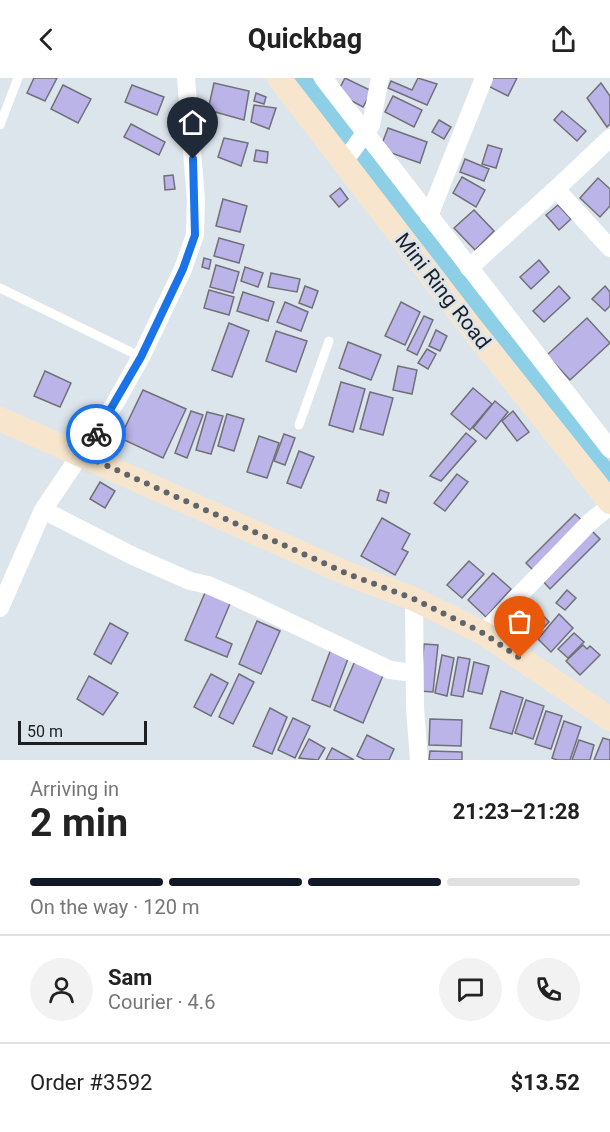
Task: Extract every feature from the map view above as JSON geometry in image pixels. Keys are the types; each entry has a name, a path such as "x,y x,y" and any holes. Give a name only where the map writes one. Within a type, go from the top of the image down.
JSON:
{"street":[{"path":"0,608 44,510 114,405 141,357 183,269 195,235 196,200 186,78"},
{"name":"Mini Ring Road","path":"279,78 346,160 610,502"},
{"path":"323,78 364,138 429,216 610,449"},
{"path":"346,160 364,138 371,125 380,78"},
{"path":"429,216 483,78"},
{"path":"470,268 610,138"},
{"path":"556,189 610,248"},
{"path":"0,419 348,574 414,599 483,633 610,719"},
{"path":"483,633 591,522 610,506"},
{"path":"44,510 133,556 190,581 208,585 390,670 414,673"},
{"path":"414,599 414,673 419,760"}],"lane":[{"path":"0,125 18,78"},
{"path":"0,288 141,357"},
{"path":"299,425 329,341"}],"building":[{"path":"34,78 57,78 45,101 27,93"},
{"path":"345,78 372,91 363,107 337,93"},
{"path":"418,78 437,84 427,105 388,88 391,81 412,90"},
{"path":"492,78 517,78 508,96 488,86"},
{"path":"214,83 249,91 244,120 208,110"},
{"path":"601,83 610,96 610,124 607,127 587,98"},
{"path":"63,85 91,99 78,123 51,109"},
{"path":"132,85 164,97 157,115 125,102"},
{"path":"256,93 266,97 264,104 254,101"},
{"path":"393,96 422,110 414,127 385,112"},
{"path":"254,105 276,108 269,129 251,122"},
{"path":"562,111 586,131 577,141 554,120"},
{"path":"439,120 451,127 444,139 432,132"},
{"path":"131,124 165,142 159,155 124,137"},
{"path":"388,128 427,142 420,163 380,149"},
{"path":"224,138 248,143 241,166 218,157"},
{"path":"488,145 502,149 496,168 482,164"},
{"path":"256,150 268,152 267,163 254,161"},
{"path":"465,159 489,169 484,181 460,172"},
{"path":"173,175 175,189 165,190 164,176"},
{"path":"462,177 485,190 476,207 453,193"},
{"path":"598,178 610,189 610,206 600,217 580,198"},
{"path":"340,188 348,199 339,207 330,196"},
{"path":"223,199 247,206 240,232 216,226"},
{"path":"558,205 571,219 559,230 546,215"},
{"path":"474,210 494,231 475,250 454,228"},
{"path":"219,238 244,245 239,263 214,256"},
{"path":"204,258 211,260 209,269 202,267"},
{"path":"539,260 549,272 531,289 520,277"},
{"path":"216,265 239,272 233,293 210,287"},
{"path":"245,267 263,273 258,287 241,281"},
{"path":"271,273 300,279 297,292 268,287"},
{"path":"305,286 318,291 312,308 299,303"},
{"path":"559,286 570,298 544,322 533,311"},
{"path":"605,286 610,292 610,306 605,311 592,299"},
{"path":"209,290 234,297 229,315 204,308"},
{"path":"243,292 274,302 268,321 237,311"},
{"path":"285,302 308,312 301,331 277,322"},
{"path":"401,302 420,312 405,345 385,336"},
{"path":"424,316 433,320 417,355 407,350"},
{"path":"587,318 610,343 570,380 547,355"},
{"path":"229,323 249,331 232,377 212,370"},
{"path":"436,330 447,336 440,351 429,346"},
{"path":"276,331 307,341 296,372 266,361"},
{"path":"348,342 381,355 371,380 339,368"},
{"path":"427,349 436,354 428,369 418,363"},
{"path":"398,366 417,370 412,394 393,390"},
{"path":"45,371 71,383 60,407 34,396"},
{"path":"341,382 365,389 353,432 329,425"},
{"path":"473,388 492,404 470,430 451,414"},
{"path":"143,390 186,409 163,458 120,438"},
{"path":"370,392 393,398 383,435 360,429"},
{"path":"495,401 508,412 486,439 473,428"},
{"path":"191,411 203,415 187,458 175,453"},
{"path":"513,411 529,432 517,441 502,421"},
{"path":"207,412 223,416 211,454 196,450"},
{"path":"227,414 244,419 234,451 218,446"},
{"path":"466,433 476,441 441,481 430,476"},
{"path":"284,434 295,438 285,465 274,461"},
{"path":"259,436 279,443 267,478 247,472"},
{"path":"299,451 314,457 301,488 287,483"},
{"path":"457,474 468,482 445,511 434,503"},
{"path":"100,482 115,491 105,508 90,499"},
{"path":"380,490 389,493 386,503 377,500"},
{"path":"575,514 585,523 536,573 526,563"},
{"path":"382,518 410,534 402,549 408,552 395,575 361,556"},
{"path":"590,529 600,539 550,589 541,579"},
{"path":"469,561 484,574 462,598 447,585"},
{"path":"493,573 511,589 486,617 468,600"},
{"path":"207,588 232,599 216,637 232,644 227,657 185,640"},
{"path":"567,590 576,598 565,610 556,603"},
{"path":"537,609 549,622 533,638 521,625"},
{"path":"559,614 573,628 551,652 538,639"},
{"path":"506,617 520,631 511,640 497,626"},
{"path":"257,621 280,631 261,674 239,664"},
{"path":"110,623 128,633 111,664 94,654"},
{"path":"574,633 584,642 568,658 558,649"},
{"path":"424,644 438,645 433,692 420,691"},
{"path":"583,645 587,649 590,646 600,655 580,675 566,661"},
{"path":"331,649 349,656 330,707 312,700"},
{"path":"442,655 454,658 447,696 435,693"},
{"path":"458,657 470,659 463,697 451,695"},
{"path":"355,661 384,673 363,723 334,710"},
{"path":"474,662 489,666 482,694 468,691"},
{"path":"211,674 228,683 211,716 194,707"},
{"path":"239,674 254,682 233,724 219,717"},
{"path":"89,676 118,693 103,715 77,699"},
{"path":"501,691 523,698 512,734 490,728"},
{"path":"526,700 544,706 533,739 515,733"},
{"path":"270,708 287,717 272,754 253,746"},
{"path":"546,711 562,716 551,749 535,744"},
{"path":"293,718 310,726 295,758 278,750"},
{"path":"430,719 462,720 461,746 429,745"},
{"path":"564,721 581,727 570,760 557,760 552,758"},
{"path":"367,735 394,749 389,760 365,760 357,756"},
{"path":"603,738 610,740 610,760 594,760"},
{"path":"309,739 325,748 318,760 299,758"},
{"path":"579,740 594,745 590,760 572,760"},
{"path":"332,748 354,760 326,760"},
{"path":"430,751 462,752 462,760 429,760"}],"waterway":[{"path":"301,78 533,374 610,477"}],"way so far":[{"path":"96,434 81,454 348,574 414,599 483,633 520,658"}],"route":[{"path":"96,434 141,357 183,269 195,235 196,200 193,159"}]}
